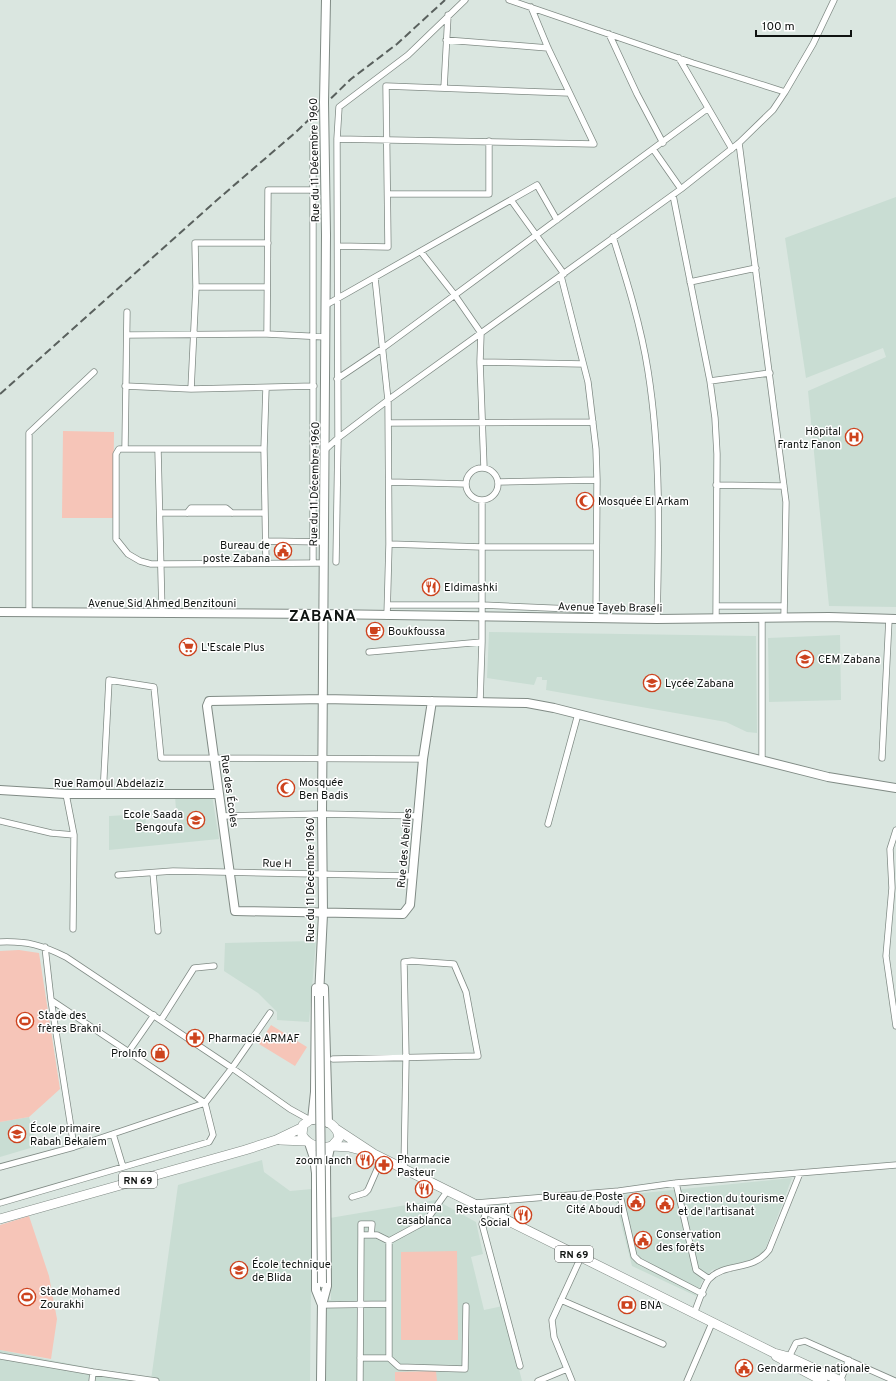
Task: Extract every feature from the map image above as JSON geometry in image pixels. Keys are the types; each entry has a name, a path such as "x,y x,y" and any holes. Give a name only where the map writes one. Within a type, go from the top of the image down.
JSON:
{"main road":[{"name":"Rue du 11 Décembre 1960","path":"321,1381 322,1283 319,996 323,914 322,758 326,450 326,235 324,102 326,0"},
{"name":"Avenue Sid Ahmed Benzitouni","path":"0,612 324,614"},
{"name":"Avenue Tayeb Braseli","path":"324,614 482,617 596,614 657,619 762,617 892,619"},
{"path":"323,699 527,703 578,714 828,777 896,788"},
{"name":"Rue des Écoles","path":"323,699 209,701 206,706 235,911 323,914"},
{"name":"Rue des Abeilles","path":"323,914 403,914 410,905 423,759 432,701"},
{"name":"Rue Ramoul Abdelaziz","path":"0,790 103,795 219,794"},
{"name":"Rue du 11 Décembre 1960","path":"320,968 324,994 328,1123"},
{"name":"Rue du 11 Décembre 1960","path":"306,1123 315,1092 315,995 320,968"},
{"path":"276,1140 306,1123 322,1120 378,1156"},
{"path":"306,1123 302,1135 307,1142"},
{"path":"331,1147 339,1138 336,1129"},
{"path":"276,1140 307,1142 316,1146 349,1147 378,1156"},
{"name":"RN 69","path":"0,1219 276,1140"},
{"name":"Rue du 11 Décembre 1960","path":"307,1142 314,1158 316,1173 316,1286 317,1295 322,1305"},
{"name":"Rue du 11 Décembre 1960","path":"322,1305 327,1286 326,1166 331,1147"},
{"name":"RN 69","path":"378,1156 487,1209 712,1323 774,1353 790,1357 840,1381"},
{"name":"RN 69","path":"774,1353 780,1360 823,1381"}],"street":[{"path":"336,562 338,438 337,139 339,107 408,55 465,0"},
{"path":"509,0 679,58 785,92"},
{"path":"326,450 338,438 388,400 682,188 739,143 773,110 785,92 814,44 834,0"},
{"path":"337,139 594,144 530,7"},
{"path":"444,88 448,15"},
{"path":"609,34 637,94 663,143"},
{"path":"446,40 548,48"},
{"path":"679,58 707,109 732,149"},
{"path":"338,246 388,247 386,86 569,93"},
{"path":"337,379 383,348 454,294 536,236 707,109"},
{"path":"313,137 313,563"},
{"path":"388,194 488,194 489,141"},
{"path":"739,143 784,486 787,531 784,617"},
{"path":"653,149 682,188"},
{"path":"326,305 537,185 557,220"},
{"path":"267,334 268,190 313,190"},
{"path":"672,195 710,381 716,435 716,619"},
{"path":"388,605 482,605 596,614 597,480 593,422 588,382 563,275 511,200"},
{"path":"613,237 630,291 640,332 648,371 652,405 656,457 657,619"},
{"path":"191,389 196,287 195,243 268,243"},
{"path":"421,252 454,294 481,333 480,362 484,468"},
{"path":"690,282 756,268"},
{"path":"374,278 383,348 389,423 390,544 387,616"},
{"path":"196,287 267,287"},
{"path":"125,448 127,312"},
{"path":"126,335 267,334 326,337"},
{"path":"480,362 583,364"},
{"path":"29,613 29,433 94,372"},
{"path":"710,381 770,373"},
{"path":"125,386 191,389 314,386"},
{"path":"266,388 264,449 266,563"},
{"path":"389,423 593,422"},
{"path":"264,449 119,449 116,454 116,539 125,551 135,559 146,563 324,563"},
{"path":"158,450 160,513 159,564 162,613"},
{"path":"484,468 494,473 498,482 498,488 492,497 482,501 473,498 469,494 466,484 472,472 484,468"},
{"path":"498,482 597,480"},
{"path":"390,482 466,484"},
{"path":"716,485 784,486"},
{"path":"480,702 482,642 482,501"},
{"path":"160,513 265,513"},
{"path":"266,542 324,542"},
{"path":"390,544 482,547 596,547"},
{"path":"716,606 784,606"},
{"path":"762,617 762,760"},
{"path":"882,758 892,619"},
{"path":"369,652 482,642"},
{"path":"103,795 109,680 154,687 161,758 423,759"},
{"path":"548,824 578,714"},
{"path":"66,794 74,835 73,929"},
{"path":"222,816 322,814 418,816"},
{"path":"0,821 51,833 74,835"},
{"path":"896,830 891,841 893,877 886,956 896,1026"},
{"name":"Rue H","path":"118,875 230,872 413,876"},
{"path":"153,873 158,931"},
{"path":"0,942 24,942 45,947 66,957 232,1068 290,1109 306,1123"},
{"path":"45,947 51,1000 74,1147"},
{"path":"333,1059 406,1058 478,1056 466,992 454,964 412,961 404,962 406,1058 404,1169"},
{"path":"161,1020 194,968 214,966"},
{"path":"0,1204 209,1142 213,1135 205,1103 51,1000"},
{"path":"0,1167 74,1147 205,1103 232,1068 270,1013"},
{"path":"129,1052 154,1015"},
{"path":"113,1134 123,1167"},
{"path":"352,1196 365,1193 368,1190 378,1156"},
{"path":"475,1204 619,1191 676,1183 896,1164"},
{"path":"694,1313 709,1279 723,1271 759,1261 764,1257 769,1250 800,1173"},
{"path":"676,1183 696,1270 709,1279"},
{"path":"390,1241 426,1221 448,1190"},
{"path":"619,1191 634,1256 639,1261 703,1294"},
{"path":"487,1209 482,1224 520,1366"},
{"path":"360,1381 361,1224 372,1224 371,1235"},
{"path":"361,1235 378,1235 390,1241"},
{"path":"389,1358 390,1241"},
{"path":"572,1381 554,1337 552,1320 581,1257"},
{"path":"561,1300 663,1344"},
{"path":"322,1305 389,1304"},
{"path":"360,1358 389,1358 399,1367 465,1369 466,1306"},
{"path":"687,1381 712,1323"},
{"path":"790,1357 796,1343 803,1340 895,1381"},
{"path":"0,1356 156,1381"},
{"path":"840,1381 849,1360"},
{"path":"538,1381 567,1369"},
{"path":"92,1381 93,1372"}],"shaded area":[{"name":"Hôpital Frantz Fanon","path":"896,197 896,607 829,606 808,391 886,357 883,348 806,378 785,238"},
{"path":"63,431 114,432 113,518 62,518"},
{"name":"Lycée Zabana","path":"489,632 756,636 757,733 747,732 726,722 546,690 547,680 542,680 542,677 537,677 534,685 487,678"},
{"name":"CEM Zabana","path":"840,635 841,700 769,702 768,638"},
{"name":"Ecole Saada Bengoufa","path":"212,795 219,839 109,850 109,816 145,814 146,825 177,824 175,796"},
{"path":"316,941 309,1022 277,1020 277,1012 258,993 224,971 225,943"},
{"name":"Stade des frères Brakni","path":"19,950 39,953 60,1089 29,1117 0,1122 0,951"},
{"path":"271,1025 307,1047 295,1066 259,1044"},
{"name":"École primaire Rabah Bekalem","path":"29,1117 37,1146 0,1157 0,1122"},
{"name":"École technique de Blida","path":"262,1160 264,1172 290,1191 312,1189 310,1381 0,1381 0,1350 151,1380 178,1185"},
{"path":"792,1178 765,1250 754,1259 712,1270 702,1281 696,1296 632,1266 614,1196"},
{"name":"École technique de Blida","path":"436,1200 476,1222 483,1254 471,1257 484,1310 503,1306 522,1381 326,1381 327,1300 331,1300 330,1218"},
{"name":"Stade Mohamed Zourakhi","path":"29,1216 49,1276 57,1319 51,1359 0,1350 0,1225"},
{"path":"457,1251 458,1340 401,1340 401,1252"},
{"path":"436,1371 437,1381 395,1381 395,1372"}],"railway":[{"path":"0,394 217,200 296,132 351,79 397,44 445,0"}],"place":[{"name":"Hôpital Frantz Fanon","path":"854,437"},
{"name":"Mosquée El Arkam","path":"585,501"},
{"name":"Bureau de poste Zabana","path":"283,551"},
{"name":"Eldimashki","path":"431,587"},
{"name":"Boukfoussa","path":"375,631"},
{"name":"L'Escale Plus","path":"188,647"},
{"name":"CEM Zabana","path":"805,659"},
{"name":"Lycée Zabana","path":"652,683"},
{"name":"Mosquée Ben Badis","path":"286,788"},
{"name":"Ecole Saada Bengoufa","path":"196,820"},
{"name":"Stade des frères Brakni","path":"25,1021"},
{"name":"Pharmacie ARMAF","path":"195,1038"},
{"name":"ProInfo","path":"160,1053"},
{"name":"École primaire Rabah Bekalem","path":"17,1134"},
{"name":"zoom lanch","path":"365,1160"},
{"name":"Pharmacie Pasteur","path":"384,1165"},
{"name":"khaima casablanca","path":"424,1189"},
{"name":"Bureau de Poste Cité Aboudi","path":"636,1202"},
{"name":"Direction du tourisme et de l'artisanat","path":"665,1204"},
{"name":"Restaurant Social","path":"523,1215"},
{"name":"Conservation des forêts","path":"643,1240"},
{"name":"École technique de Blida","path":"239,1270"},
{"name":"Stade Mohamed Zourakhi","path":"27,1297"},
{"name":"BNA","path":"627,1305"},
{"name":"Gendarmerie nationale","path":"744,1368"}],"district":[{"name":"ZABANA","path":"323,616"}]}
